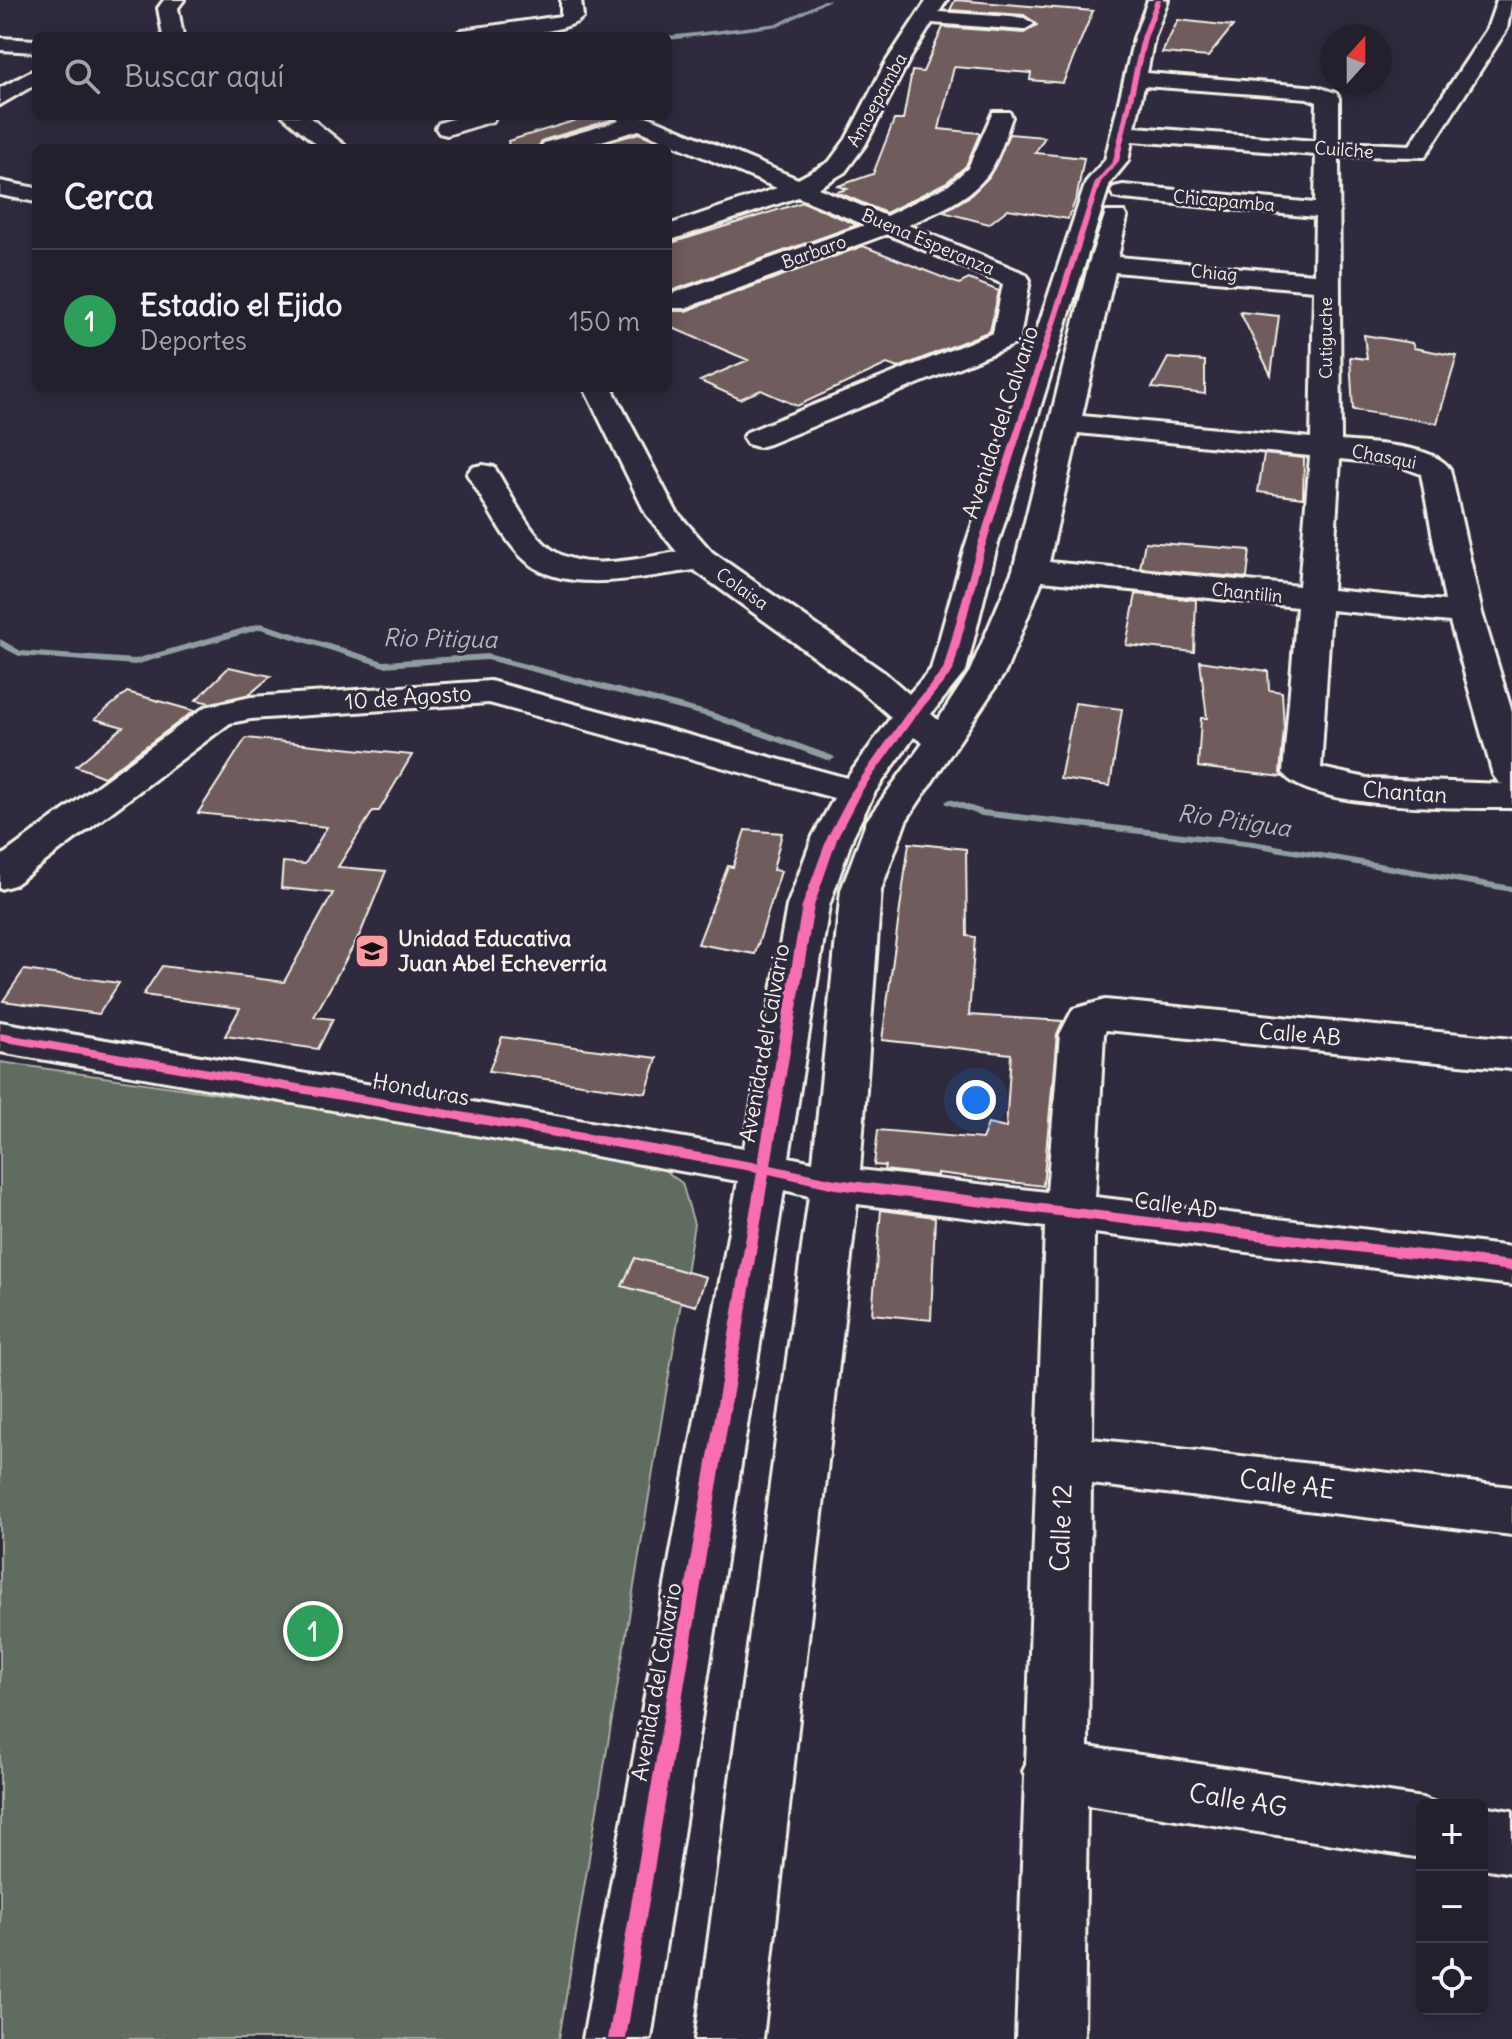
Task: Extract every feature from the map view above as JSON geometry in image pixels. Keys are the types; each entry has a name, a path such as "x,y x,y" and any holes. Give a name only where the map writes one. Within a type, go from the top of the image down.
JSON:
{"street":[{"path":"172,32 168,8 174,0"},
{"path":"490,32 566,21 573,17 571,0"},
{"name":"Avenida del Calvario","path":"729,2039 835,1184 861,890 948,671 980,550 1087,283 1121,162 1134,79 1158,0"},
{"name":"Cuilche","path":"1121,162 1328,149 1417,152 1497,29 1507,0"},
{"path":"932,9 1024,24"},
{"name":"Amoepamba","path":"672,232 800,188 837,167 857,140 897,62 932,9"},
{"path":"0,44 32,46"},
{"path":"0,98 32,78"},
{"name":"Cutiguche","path":"1134,79 1321,94 1328,98 1326,447 1302,773"},
{"name":"Barbaro","path":"675,302 887,225 949,197 977,174 1001,117"},
{"path":"299,120 331,144"},
{"path":"447,128 472,120"},
{"path":"563,144 631,120"},
{"name":"Buena Esperanza","path":"636,120 1017,280 1006,338 758,438"},
{"path":"680,164 714,153"},
{"name":"Chicapamba","path":"1121,162 1326,211"},
{"path":"0,188 32,194"},
{"name":"Chiag","path":"1017,280 1326,283"},
{"name":"Avenida del Calvario","path":"617,2039 808,906 833,836 856,792 988,671 1030,570 1066,423 1087,283"},
{"name":"Colaisa","path":"600,392 662,514 700,559 872,681 926,729"},
{"name":"Chasqui","path":"1066,423 1403,456 1435,469 1465,613 1512,775"},
{"path":"483,474 538,555 555,565 576,570 609,570 700,559"},
{"name":"Chantilin","path":"1030,570 1465,613"},
{"name":"10 de Agosto","path":"0,876 218,715 251,708 490,692 856,792"},
{"name":"Chantan","path":"1302,773 1316,782 1346,787 1512,796"},
{"name":"Calle AB","path":"1089,1019 1105,1015 1512,1054"},
{"name":"Calle 12","path":"1050,2039 1054,1771 1070,1212 1082,1034 1089,1019"},
{"name":"Honduras","path":"0,1037 762,1168 835,1184"},
{"name":"Calle AD","path":"835,1184 1512,1266"},
{"name":"Calle AE","path":"1063,1458 1512,1511"},
{"name":"Calle AG","path":"1054,1771 1416,1827"},
{"path":"1488,1838 1512,1842"}],"green space":[{"path":"0,1062 586,1147 649,1159 682,1183 694,1224 559,2039 0,2039"}],"building":[{"path":"955,0 1093,11 1063,83 1030,80 1031,73 954,67 939,129 980,133 966,166 947,182 886,213 837,192 847,189 838,186 873,174 894,120 903,120 912,71 923,72 943,27 1024,33 1037,25 1024,15 950,10"},
{"path":"1178,20 1233,26 1208,57 1162,53"},
{"path":"577,120 611,120 543,140 540,144 508,144 508,141"},
{"path":"639,133 665,144 602,144"},
{"path":"1009,134 1045,137 1035,153 1084,158 1077,196 1068,219 1008,209 989,224 943,212 970,196 989,177"},
{"path":"803,202 857,225 672,291 672,243"},
{"path":"863,246 959,284 969,279 999,291 990,331 898,368 887,364 797,406 761,390 740,399 700,381 748,360 672,328 672,311 686,311"},
{"path":"1240,312 1279,316 1271,375"},
{"path":"1364,335 1412,343 1414,348 1457,356 1437,423 1353,410 1350,357 1367,359"},
{"path":"1168,358 1205,361 1205,394 1152,388"},
{"path":"1264,454 1304,458 1303,498 1258,492"},
{"path":"1145,542 1250,550 1247,578 1140,568"},
{"path":"1136,594 1196,600 1194,652 1126,645"},
{"path":"1200,661 1268,671 1269,690 1282,692 1284,728 1280,773 1283,777 1198,767 1201,718 1207,718"},
{"path":"229,667 271,676 250,694 211,703 196,700"},
{"path":"127,692 194,711 104,777 76,766 123,727 95,719"},
{"path":"1075,703 1122,709 1110,786 1060,779"},
{"path":"246,738 412,755 379,811 373,811 338,867 386,871 361,932 314,1017 333,1019 318,1049 225,1036 240,1008 143,995 162,966 284,982 333,893 281,888 283,862 305,864 327,827 198,813"},
{"path":"745,830 782,833 773,870 781,871 755,954 698,944 728,866 733,867"},
{"path":"909,843 966,849 967,936 975,937 969,1015 1063,1021 1057,1034 1043,1186 884,1170 885,1166 874,1165 878,1130 982,1139 988,1124 1006,1128 1011,1054 882,1040"},
{"path":"24,970 119,983 99,1014 3,1001"},
{"path":"502,1037 657,1058 646,1093 489,1071"},
{"path":"881,1210 935,1217 931,1320 872,1314"},
{"path":"635,1258 706,1277 696,1306 622,1286"}],"waterway":[{"path":"672,38 780,24 828,0"},
{"name":"Rio Pitigua","path":"0,642 19,653 135,662 261,626 384,664 487,657 711,715 830,758"},
{"name":"Rio Pitigua","path":"950,802 982,813 1253,844 1512,889"}],"cycle path":[{"path":"617,2039 808,906 833,836 856,792 910,716 948,671 980,550 1098,182 1116,161 1144,38 1158,0"},
{"path":"0,1037 762,1168 835,1184 1512,1266"}],"place":[{"name":"Unidad Educativa Juan Abel Echeverría","path":"372,951"},
{"name":"Estadio el Ejido","path":"313,1631"}]}
